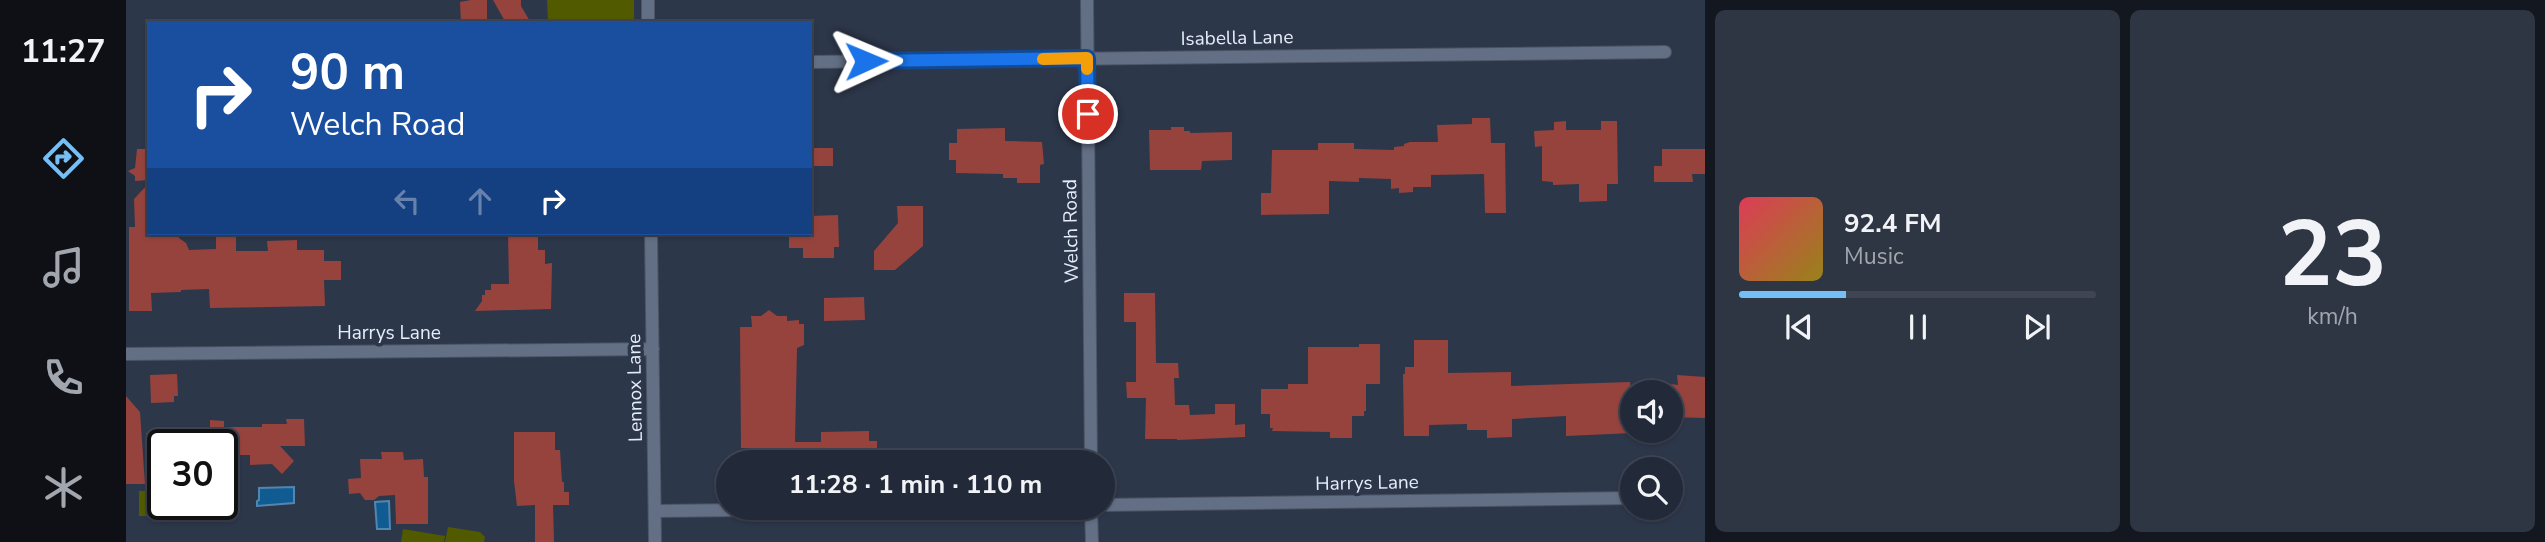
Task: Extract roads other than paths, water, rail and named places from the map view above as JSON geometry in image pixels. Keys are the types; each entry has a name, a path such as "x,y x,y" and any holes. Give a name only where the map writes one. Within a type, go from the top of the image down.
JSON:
{"street":[{"path":"648,0 648,21"},
{"name":"Welch Road","path":"1087,0 1091,450"},
{"name":"Isabella Lane","path":"812,61 1665,51"},
{"name":"Lennox Lane","path":"651,235 655,542"},
{"name":"Harrys Lane","path":"126,354 653,349"},
{"name":"Harrys Lane","path":"1115,505 1620,498"},
{"path":"655,511 716,510"},
{"path":"1091,520 1092,542"}],"water":[{"path":"294,487 294,503 257,506 259,488"},
{"path":"389,501 390,529 377,529 375,502"}]}
